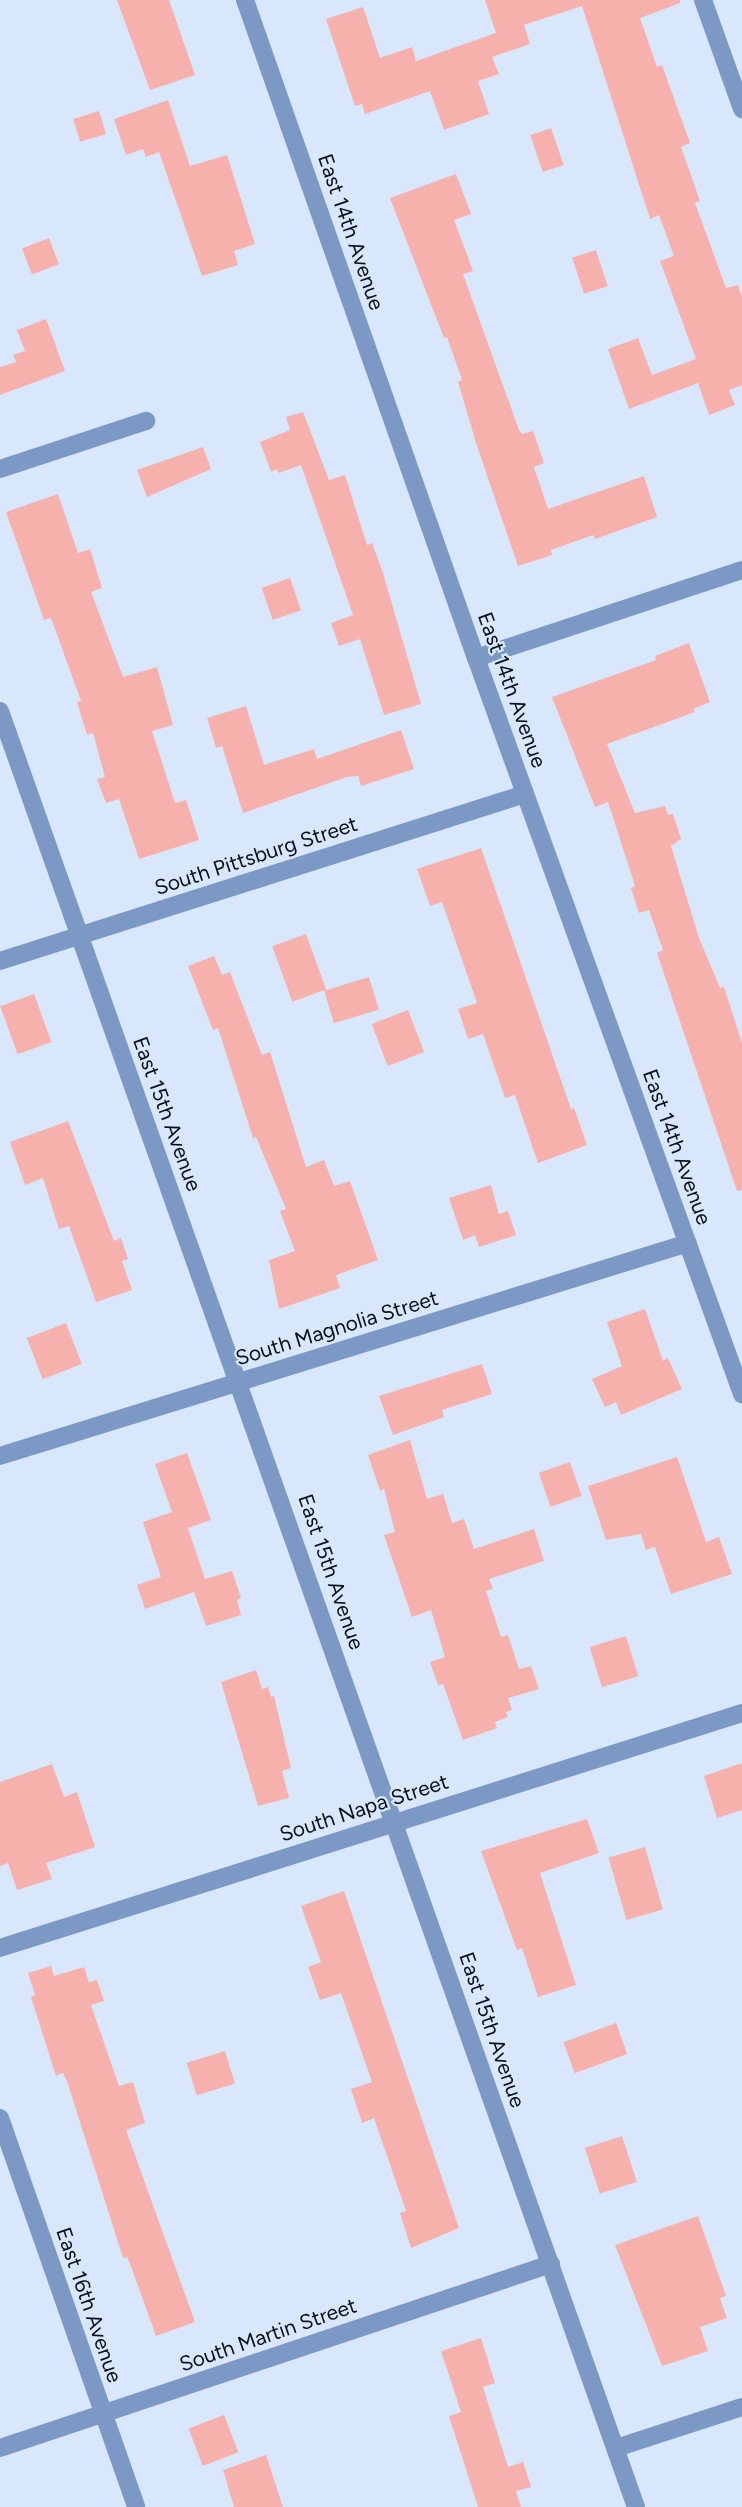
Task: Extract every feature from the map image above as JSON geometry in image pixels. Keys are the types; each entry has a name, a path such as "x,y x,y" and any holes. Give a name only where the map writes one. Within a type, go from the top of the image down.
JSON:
{"street":[{"name":"East 14th Avenue","path":"245,0 476,658 742,1394"},
{"path":"703,0 742,109"},
{"path":"0,469 146,421"},
{"path":"476,658 742,570"},
{"name":"East 15th Avenue","path":"0,711 240,1381 636,2507"},
{"name":"South Pittsburg Street","path":"0,961 525,794"},
{"name":"South Magnolia Street","path":"0,1456 688,1243"},
{"name":"South Napa Street","path":"0,1948 395,1821 742,1713"},
{"name":"East 16th Avenue","path":"0,2118 136,2507"},
{"name":"South Martin Street","path":"0,2448 550,2264"},
{"path":"616,2448 742,2407"}],"building":[{"path":"117,0 169,0 195,75 150,90"},
{"path":"485,0 680,0 680,3 640,18 657,67 662,65 690,143 681,147 700,201 695,203 726,288 738,285 742,297 742,385 729,390 735,405 709,415 698,383 629,409 608,349 638,338 652,375 696,359 660,261 674,256 659,215 650,219 582,6 524,25 530,44 492,57 499,74 478,81 489,114 444,130 430,91 365,114 362,104 355,106 326,19 363,7 380,58 412,47 416,61 496,33"},
{"path":"168,100 190,166 227,155 255,244 234,251 238,265 202,276 159,152 146,157 143,149 126,155 114,119"},
{"path":"99,111 106,134 80,142 73,119"},
{"path":"551,128 564,165 543,172 530,135"},
{"path":"456,174 471,214 454,220 473,271 463,274 519,430 522,434 533,431 544,463 534,467 548,509 644,476 657,517 595,539 593,535 551,550 552,555 518,566 477,446 458,382 462,380 447,337 444,338 390,198"},
{"path":"49,238 59,264 32,275 22,248"},
{"path":"596,250 608,286 584,294 572,258"},
{"path":"46,319 65,371 0,395 0,367 16,362 13,355 25,351 17,330"},
{"path":"303,412 329,480 345,475 367,545 372,543 383,573 421,704 384,715 360,639 339,646 331,623 353,615 301,465 279,473 277,469 271,472 260,442 290,430 286,417"},
{"path":"203,447 211,469 147,497 137,470"},
{"path":"58,494 78,553 90,549 102,588 91,592 123,677 157,667 173,725 152,731 175,803 186,800 199,840 139,859 119,799 106,803 97,779 105,777 93,733 87,735 77,702 81,701 51,618 44,620 6,512"},
{"path":"290,578 301,610 273,620 262,588"},
{"path":"689,643 710,702 693,709 695,712 607,744 635,813 665,806 668,815 673,814 681,839 671,846 699,938 720,988 724,987 742,1043 742,1190 737,1191 657,953 663,950 649,910 639,913 631,888 635,886 608,802 595,807 552,697 656,660 655,656"},
{"path":"246,706 264,765 314,749 317,759 401,730 414,769 361,786 358,776 347,777 243,813 222,746 216,748 207,718"},
{"path":"481,848 571,1109 574,1108 587,1145 538,1163 515,1095 505,1098 483,1034 468,1039 458,1009 477,1003 442,902 430,906 417,869"},
{"path":"306,934 326,989 292,1002 272,946"},
{"path":"214,956 222,975 230,972 262,1055 270,1052 306,1167 324,1160 334,1186 350,1181 378,1260 336,1275 340,1288 279,1309 269,1260 295,1251 280,1211 286,1209 256,1137 253,1138 218,1028 213,1030 188,966"},
{"path":"369,977 379,1010 334,1023 324,991"},
{"path":"34,994 51,1042 18,1054 0,1006"},
{"path":"408,1010 424,1052 388,1066 372,1024"},
{"path":"68,1121 114,1241 121,1238 128,1259 122,1261 132,1290 96,1302 69,1226 59,1229 43,1178 25,1185 10,1142"},
{"path":"491,1185 499,1214 508,1211 516,1235 479,1247 475,1235 463,1240 449,1198"},
{"path":"645,1309 663,1361 668,1358 682,1389 621,1415 616,1402 605,1407 592,1379 622,1366 607,1322"},
{"path":"66,1323 82,1364 43,1379 27,1338"},
{"path":"482,1364 492,1394 442,1410 444,1417 393,1435 379,1396"},
{"path":"410,1440 427,1499 443,1494 452,1523 464,1519 474,1549 534,1529 544,1561 489,1579 493,1589 486,1591 501,1637 508,1635 519,1669 531,1666 539,1689 508,1698 512,1710 506,1712 508,1717 495,1722 497,1728 463,1740 443,1684 438,1685 430,1662 445,1657 431,1610 412,1617 384,1535 395,1532 384,1489 380,1491 368,1455"},
{"path":"187,1453 211,1520 188,1528 205,1579 232,1571 241,1598 237,1600 241,1615 206,1626 194,1592 145,1609 137,1585 161,1577 143,1522 172,1512 155,1464"},
{"path":"677,1457 706,1542 719,1537 732,1574 671,1594 655,1547 646,1550 641,1534 606,1540 588,1486"},
{"path":"570,1462 582,1496 551,1507 539,1473"},
{"path":"626,1636 638,1676 602,1687 590,1647"},
{"path":"256,1670 262,1689 268,1687 271,1697 274,1696 291,1768 282,1771 289,1798 258,1806 221,1682"},
{"path":"742,1763 742,1810 717,1818 704,1776"},
{"path":"52,1764 64,1797 77,1792 95,1847 46,1863 52,1879 17,1890 8,1863 0,1866 0,1782"},
{"path":"587,1819 599,1853 540,1873 576,1985 538,1997 522,1948 517,1950 481,1851"},
{"path":"645,1847 663,1909 626,1920 608,1857"},
{"path":"344,1891 459,2228 411,2248 400,2213 406,2211 374,2118 362,2123 351,2089 372,2082 341,1993 320,2000 308,1967 321,1962 301,1906"},
{"path":"51,1966 54,1976 84,1967 89,1982 97,1980 104,2001 91,2005 119,2086 133,2082 145,2123 126,2130 195,2322 156,2336 127,2257 123,2258 67,2081 63,2073 56,2076 31,1997 35,1995 28,1973"},
{"path":"616,2023 627,2054 575,2073 563,2042"},
{"path":"225,2051 235,2084 197,2095 187,2063"},
{"path":"622,2136 637,2182 600,2194 585,2148"},
{"path":"698,2216 726,2296 720,2298 727,2318 700,2327 708,2351 662,2366 615,2245"},
{"path":"481,2338 495,2383 483,2387 508,2467 523,2462 531,2487 516,2491 521,2507 478,2507 449,2416 461,2412 441,2351"},
{"path":"224,2415 238,2452 203,2466 189,2429"},
{"path":"266,2455 283,2507 234,2507 223,2470"}]}
